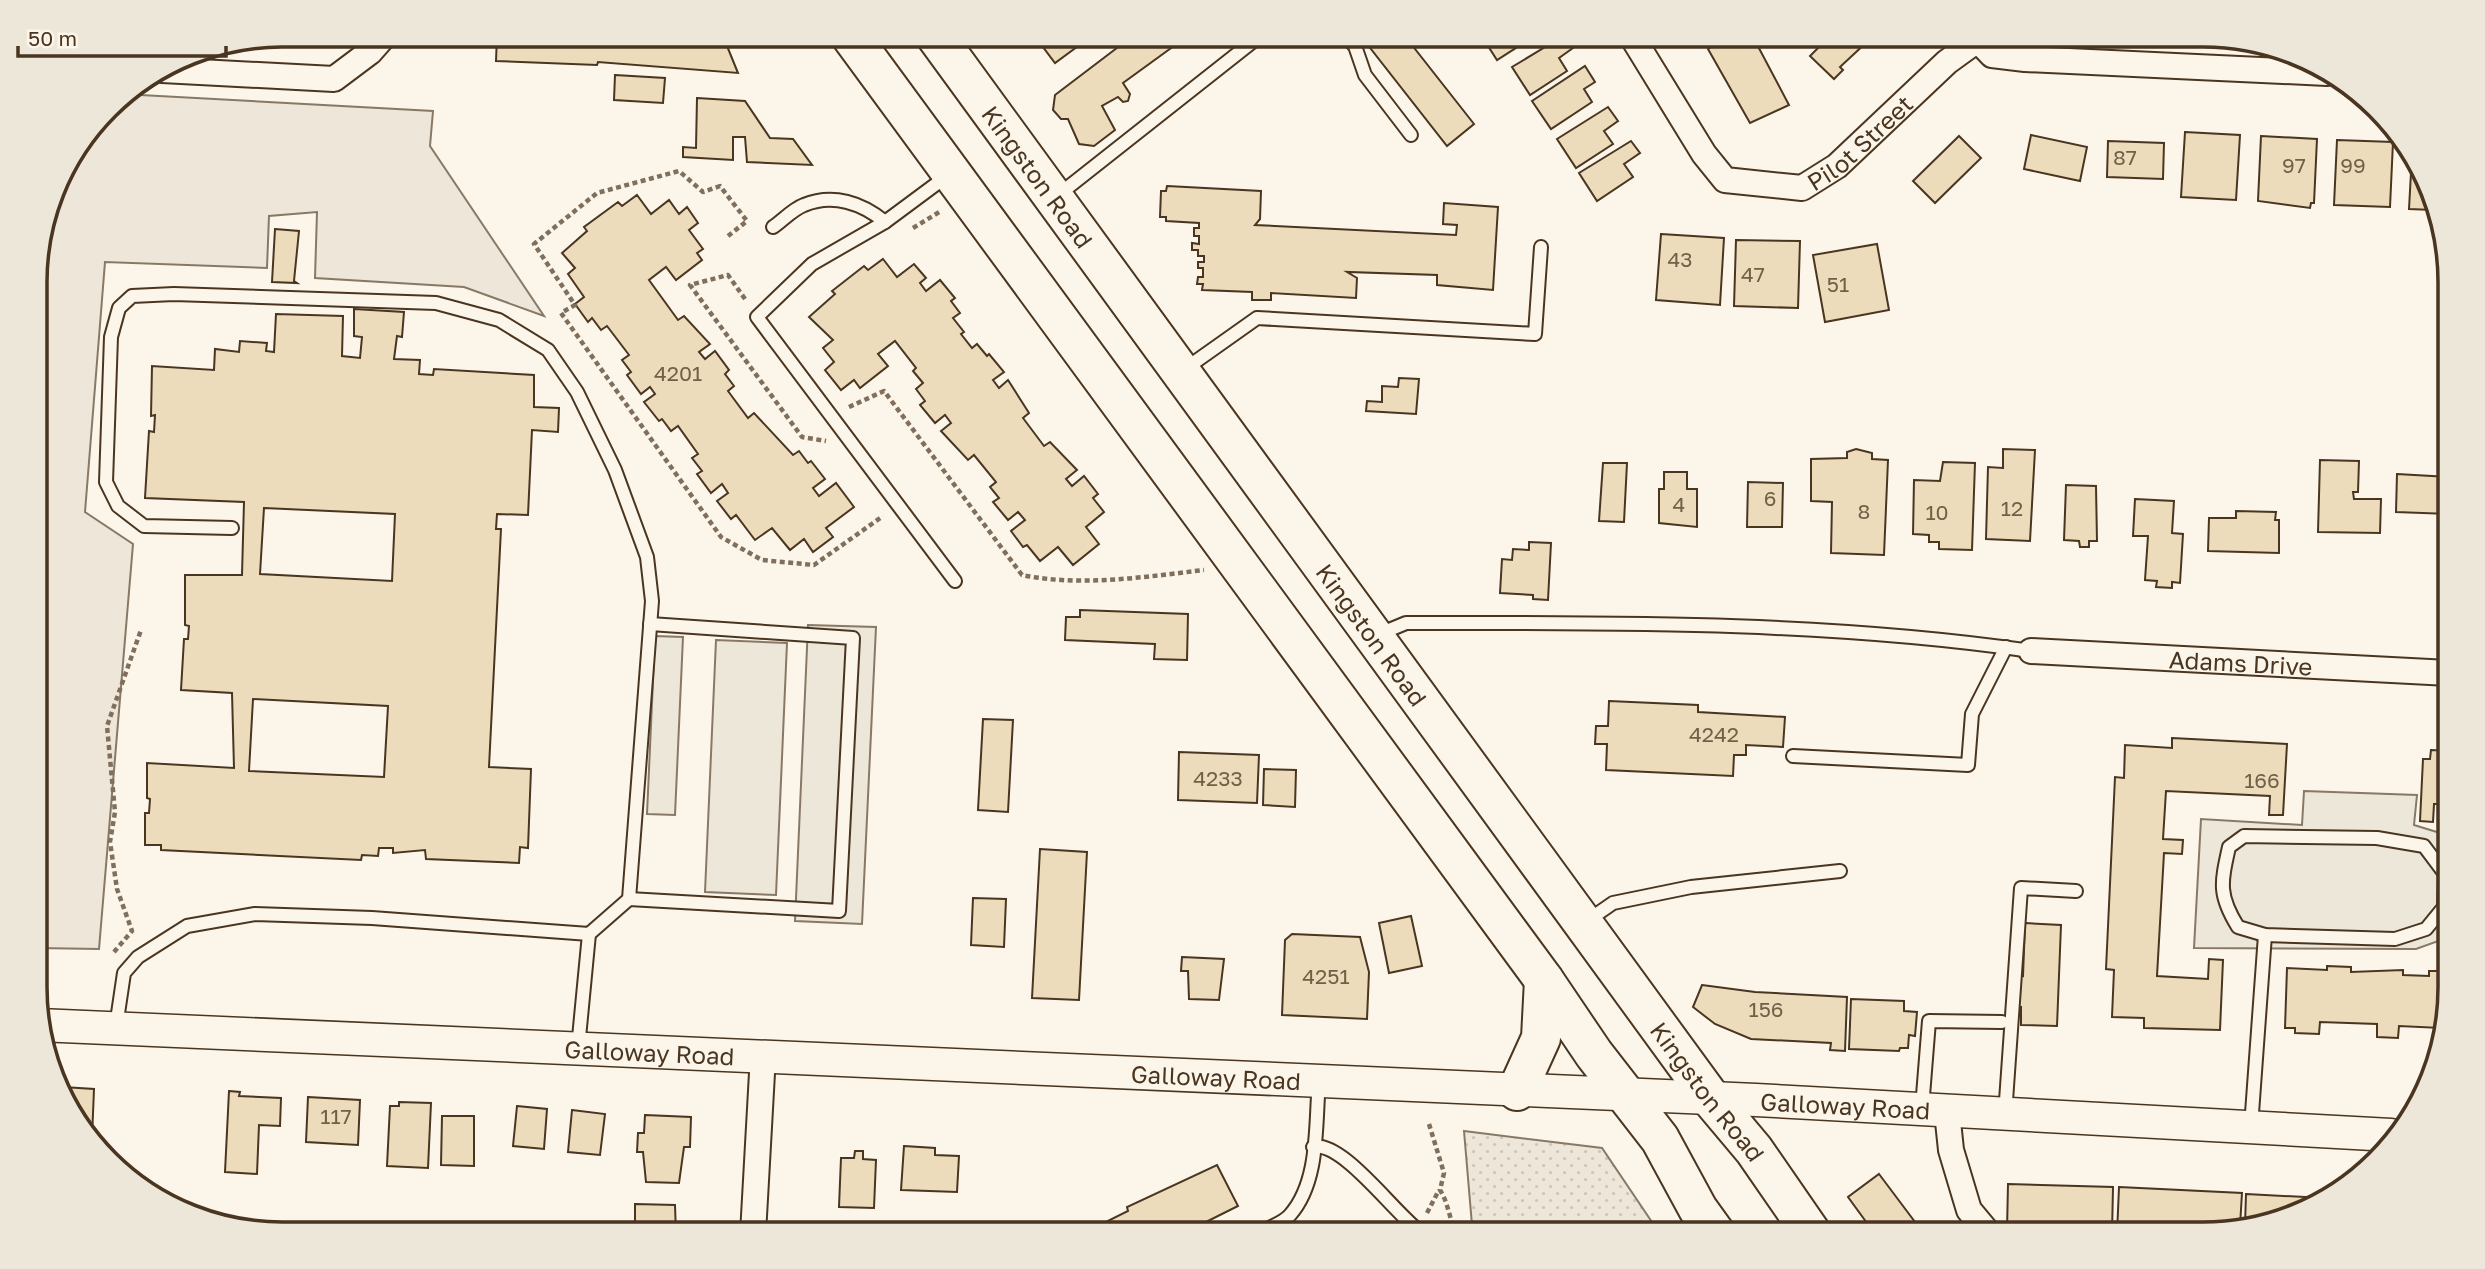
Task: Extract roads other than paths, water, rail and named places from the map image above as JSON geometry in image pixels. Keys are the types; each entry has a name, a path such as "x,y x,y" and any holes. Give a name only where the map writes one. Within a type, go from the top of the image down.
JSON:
{"main road":[{"path":"858,47 948,191 1544,980 1594,1054 1660,1139 1707,1221"},
{"name":"Kingston Road","path":"943,47 1712,1100 1754,1150 1803,1221"},
{"path":"1517,1091 1541,1038 1544,980"}],"street":[{"path":"178,71 334,79 374,47"},
{"name":"Pilot Street","path":"1638,47 1704,154 1725,180 1802,188 1837,166 1964,47"},
{"path":"1984,47 1992,55 2025,59 2309,72"},
{"name":"Adams Drive","path":"2031,651 2438,672"},
{"name":"Galloway Road","path":"51,1026 763,1055 1934,1111 2384,1136"},
{"path":"754,1222 763,1055"},
{"path":"1934,1111 1951,1150 1969,1210 1978,1221"}],"lane":[{"path":"1054,198 1246,47"},
{"path":"1355,47 1365,75 1411,135"},
{"path":"948,191 885,222 812,264 757,317 955,581"},
{"path":"773,227 804,205 840,199 870,210 885,222"},
{"path":"1181,372 1256,318 1535,334 1541,247"},
{"path":"232,528 144,526 118,506 106,482 111,337 120,308 132,296 174,294 436,303 499,320 548,350 577,392 615,470 647,557 652,601 629,899"},
{"path":"1372,636 1406,623 1633,623 1906,635 2031,651"},
{"path":"578,1048 589,933 629,899 839,911 853,638 650,624"},
{"path":"1793,756 1968,765 1972,714 2006,648"},
{"path":"2438,865 2424,846 2377,838 2245,836 2229,847 2223,875 2224,904 2238,927 2265,935 2395,939 2426,929 2438,914"},
{"path":"1583,924 1613,902 1691,887 1840,871"},
{"path":"2005,1115 2021,888 2076,891"},
{"path":"116,1030 124,974 138,957 187,926 255,915 372,918 589,933"},
{"path":"2251,1128 2265,935"},
{"path":"1934,1111 1929,1021 2002,1022"},
{"path":"1278,1221 1290,1215 1310,1172 1319,1082"},
{"path":"1313,1147 1325,1148 1350,1163 1410,1221"}]}
